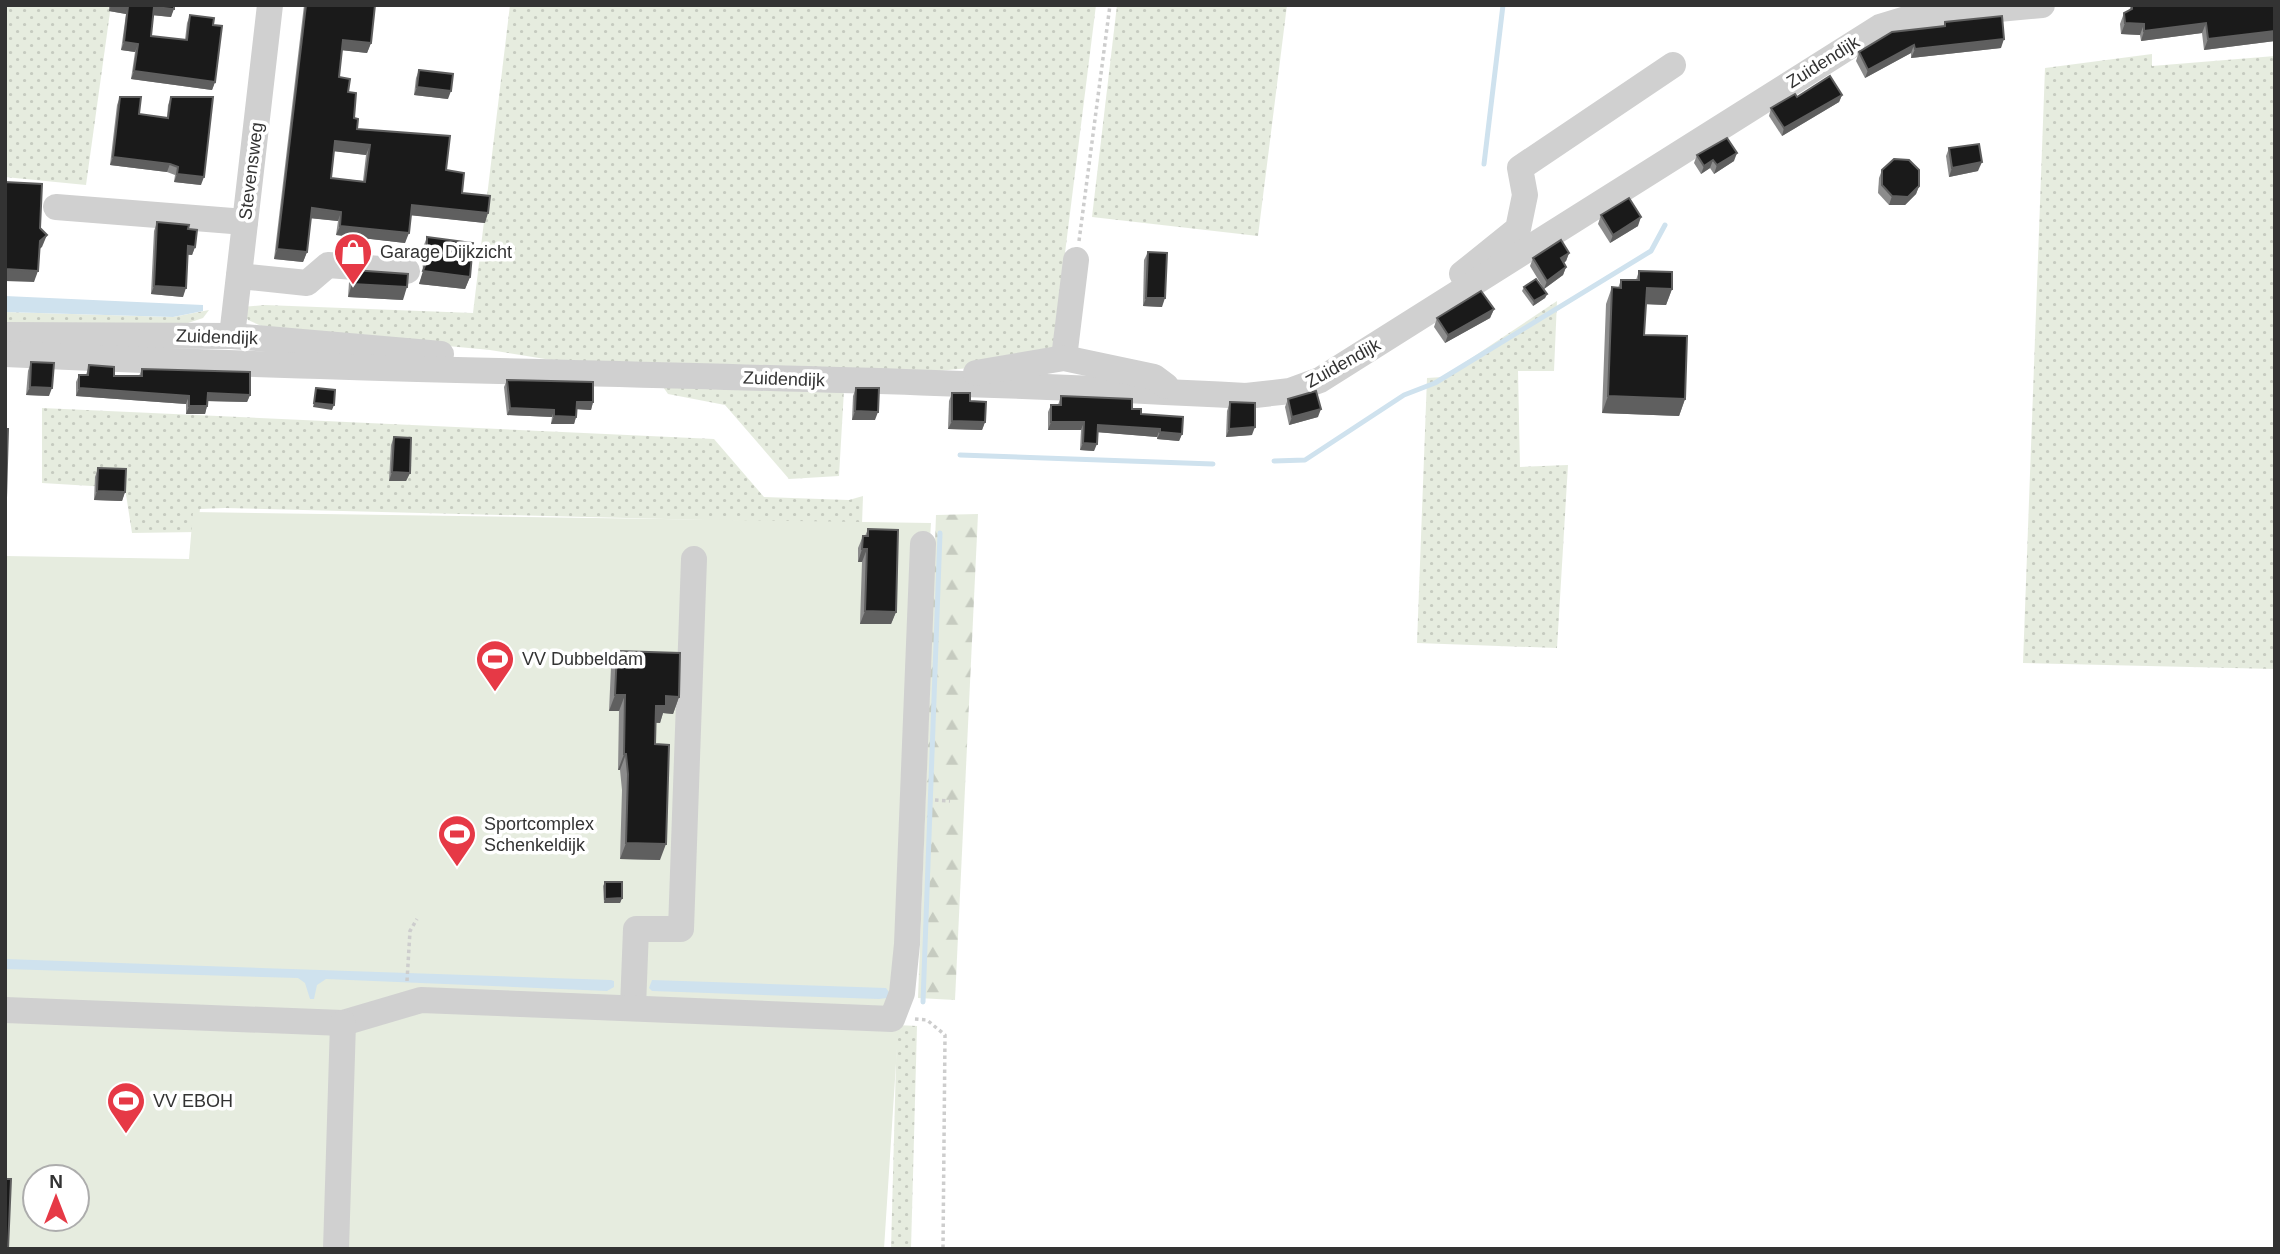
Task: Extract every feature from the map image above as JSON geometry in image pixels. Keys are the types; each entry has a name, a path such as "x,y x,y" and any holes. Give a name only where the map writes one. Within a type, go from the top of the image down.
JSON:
{"street":[{"name":"Stevensweg","path":"232,336 270,5"},
{"name":"Zuidendijk","path":"5,354 224,365 919,383 1246,396 1290,391 1320,380 1880,27 1913,18 2042,5"},
{"path":"1419,318 1443,289 1518,229 1525,195 1520,168 1673,65"},
{"path":"56,207 245,222"},
{"path":"1064,358 1076,260"},
{"path":"239,276 307,283 328,265 407,271"},
{"name":"Zuidendijk","path":"5,335 232,336 427,352 553,372"},
{"path":"919,383 1064,358 1154,377 1174,392"},
{"path":"5,1010 343,1023 421,1000 892,1019 902,993 907,944 917,634 923,544"},
{"path":"633,1007 636,929 681,929 694,558"},
{"path":"336,1249 343,1023"}],"path":[{"path":"1076,260 1110,5"},
{"path":"407,989 410,931 417,919"},
{"path":"892,1019 927,1020 945,1035 943,1249"}],"green space":[{"path":"5,5 111,5 86,185 5,177"},
{"path":"510,5 1096,5 1053,349 1044,361 905,374 570,363 490,350 268,329 248,320 242,307 265,305 473,313"},
{"path":"1117,5 1287,5 1258,236 1092,217"},
{"path":"2152,54 2152,66 2275,56 2275,669 2023,663 2045,68"},
{"path":"1557,301 1554,371 1518,371 1520,467 1568,465 1557,648 1417,643 1427,378 1443,377"},
{"path":"209,310 203,318 188,323 5,327 5,312 173,317"},
{"path":"661,384 844,390 839,476 789,479 725,405 668,394"},
{"path":"42,408 714,439 764,497 849,500 863,496 862,524 225,508 200,509 197,532 132,533 125,488 42,483"},
{"name":"Sportcomplex Schenkeldijk","path":"193,512 931,523 884,1249 5,1249 5,556 189,559"},
{"path":"978,514 955,1000 918,998 936,515"},
{"path":"897,1025 917,1026 911,1249 891,1249"}],"water":[{"path":"5,296 203,305 203,311 173,317 5,312"},
{"path":"5,959 611,980 614,981 614,987 607,991 326,979 317,985 314,999 310,999 305,983 298,978 5,969"},
{"path":"652,980 886,988 889,992 887,998 879,999 652,991 649,988"}],"building":[{"path":"126,5 174,5 174,9 154,7 151,36 187,40 190,15 214,18 213,25 222,26 215,82 134,71 138,44 124,42"},
{"path":"306,5 375,5 371,43 343,40 339,77 350,79 348,92 356,93 354,118 358,119 357,129 450,136 446,170 464,173 462,193 490,196 488,213 412,205 409,233 340,226 341,212 312,208 307,252 277,249","holes":["335,141 370,145 365,182 331,178"]},
{"path":"2132,5 2275,5 2275,31 2208,39 2206,23 2144,31 2144,24 2125,23 2124,13 2132,9"},
{"path":"2002,16 2004,39 1915,49 1914,45 1868,70 1859,52 1892,32 1945,26 1945,22"},
{"path":"419,70 453,74 451,91 417,87"},
{"path":"1830,76 1842,95 1784,128 1771,108 1795,94 1797,97"},
{"path":"120,97 141,97 139,114 168,118 171,97 213,97 204,177 177,174 178,167 170,164 113,157"},
{"path":"1727,138 1737,153 1717,165 1713,160 1704,166 1697,155"},
{"path":"1979,144 1982,162 1952,168 1949,148"},
{"path":"1894,159 1909,160 1919,170 1919,186 1908,197 1892,196 1882,185 1882,170"},
{"path":"5,182 42,184 40,228 47,235 40,241 38,271 5,269"},
{"path":"1629,198 1641,217 1613,235 1601,215"},
{"path":"157,222 189,225 188,229 197,230 195,247 188,246 186,288 154,286"},
{"path":"427,237 473,243 470,277 423,271 427,260"},
{"path":"1561,240 1569,253 1561,258 1566,267 1547,281 1533,258"},
{"path":"1148,252 1167,253 1165,298 1146,298"},
{"path":"353,270 408,274 407,287 352,284"},
{"path":"1639,271 1672,272 1672,289 1647,288 1644,335 1687,336 1685,399 1608,396 1612,287 1621,288 1621,280 1639,280"},
{"path":"1536,279 1547,294 1534,301 1524,287"},
{"path":"1481,291 1494,309 1448,335 1437,318"},
{"path":"31,362 54,363 52,388 30,387"},
{"path":"89,365 114,367 114,376 142,376 142,369 250,372 250,395 208,393 207,406 189,406 189,396 79,388 79,375 88,375"},
{"path":"507,380 593,382 593,402 577,402 576,417 554,416 554,410 510,408"},
{"path":"316,388 335,390 334,405 314,403"},
{"path":"856,388 879,388 878,412 855,411"},
{"path":"1316,391 1321,409 1292,417 1288,399"},
{"path":"952,393 970,393 970,401 986,402 985,422 952,421"},
{"path":"1061,396 1132,399 1132,409 1141,409 1141,414 1183,417 1182,434 1160,432 1160,429 1098,425 1097,444 1083,443 1084,422 1051,422 1051,405 1061,405"},
{"path":"1230,402 1255,403 1255,427 1229,429"},
{"path":"5,429 8,429 6,498 5,498"},
{"path":"394,437 411,438 410,473 392,472"},
{"path":"98,468 126,469 125,492 97,491"},
{"path":"868,529 898,530 896,612 865,611 867,549 862,549 863,536 868,536"},
{"path":"617,651 680,653 679,697 666,696 666,706 656,706 655,744 669,745 666,844 626,843 628,774 624,754 625,695 615,695"},
{"path":"605,882 622,882 622,898 605,899"},
{"path":"5,1179 11,1179 8,1249 5,1249"}],"waterway":[{"path":"1484,164 1503,5"},
{"path":"1274,461 1305,460 1404,395 1435,383 1651,251 1665,225"},
{"path":"960,455 1213,464"},
{"path":"923,1002 940,533"}],"place":[{"name":"Garage Dijkzicht","path":"353,286"},
{"name":"VV Dubbeldam","path":"495,693"},
{"name":"Sportcomplex Schenkeldijk","path":"457,868"},
{"name":"VV EBOH","path":"126,1135"}]}
